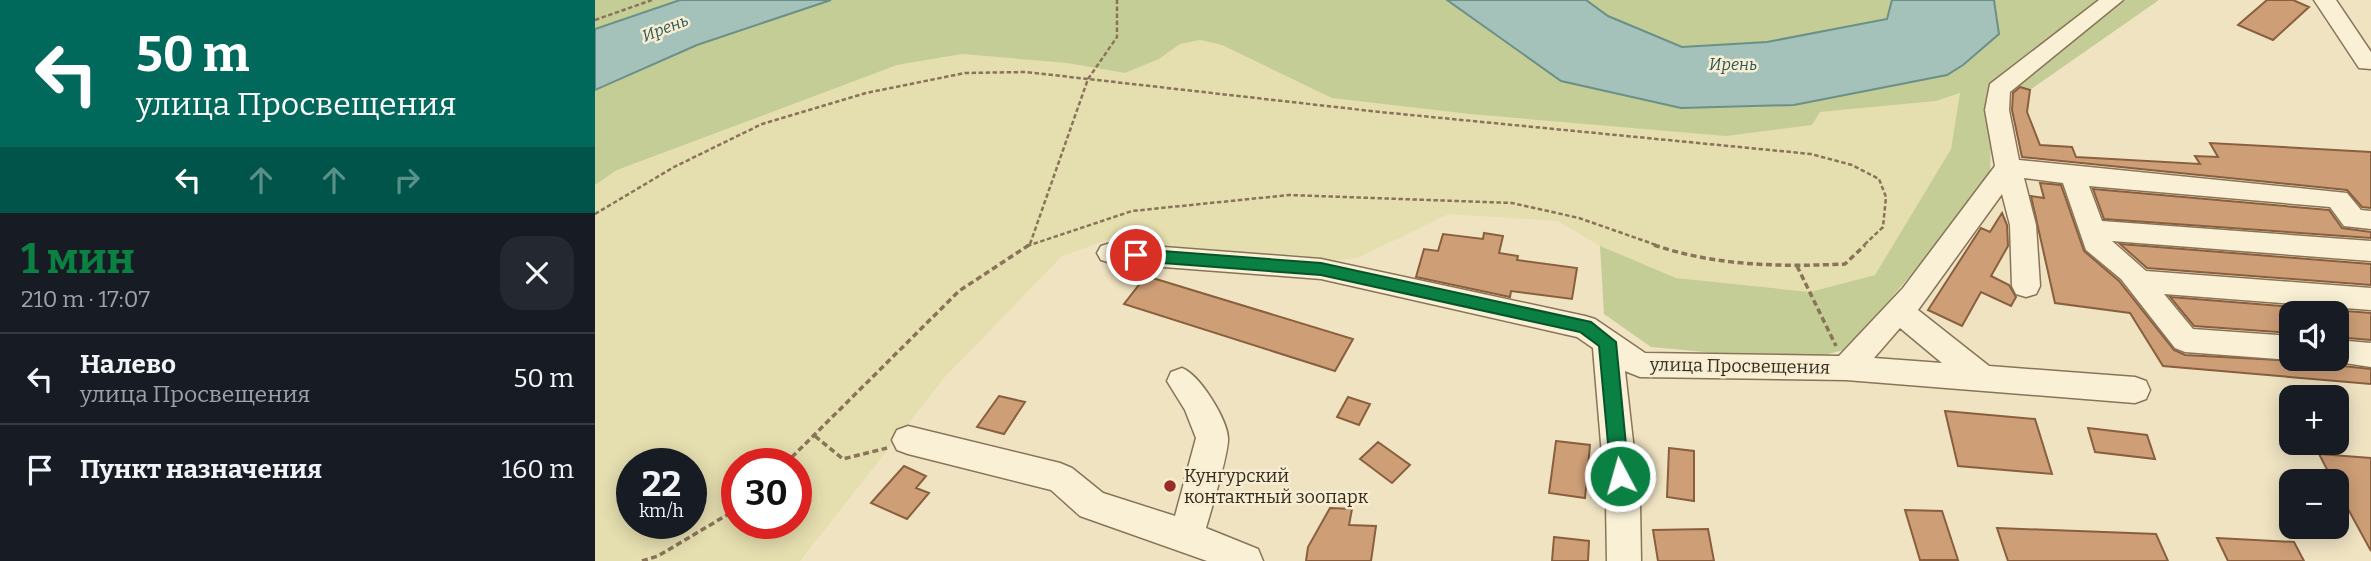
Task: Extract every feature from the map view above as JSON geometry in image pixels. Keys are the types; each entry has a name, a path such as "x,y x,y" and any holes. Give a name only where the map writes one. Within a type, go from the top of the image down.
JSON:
{"street":[{"path":"2026,286 2023,225 1997,110 1998,89 2112,0"},
{"path":"2325,0 2367,63"},
{"path":"2008,167 2073,176 2338,199 2353,219 2371,220"},
{"path":"1846,368 1899,311 2008,167"},
{"path":"2073,176 2096,243 2139,281 2185,340 2279,347"},
{"path":"2091,230 2371,251"},
{"name":"улица Просвещения","path":"1111,253 1321,269 1585,327 1640,365 1846,368 2134,390"},
{"path":"2139,281 2371,299"},
{"path":"1899,311 1983,379"},
{"path":"1607,342 1623,503 1625,561"},
{"path":"2349,353 2371,355"},
{"path":"1182,381 1198,404 1212,438 1187,536"},
{"path":"908,440 1060,478 1092,505 1187,536 1246,561"}],"path":[{"path":"595,20 652,0"},
{"path":"1030,244 1088,79 1117,37 1117,0"},
{"path":"595,214 674,167 762,124 866,93 965,73 1026,72 1380,112 1811,154 1852,165 1879,179 1886,197"},
{"path":"1797,267 1846,368"},
{"path":"815,436 843,459 877,452 908,440"},
{"path":"642,561 659,556 721,519"}],"shaded area":[{"path":"1200,40 1222,45 1820,112 1936,101 1960,93 1951,149 1875,275 1810,292 1676,278 1614,254 1558,221 1449,214 1357,258 1288,266 1112,238 1061,257 944,378 800,561 595,561 595,185 617,170 897,65 962,54 1067,63 1125,73 1159,59 1180,44"}],"green space":[{"path":"595,0 680,0 595,29"},
{"path":"831,0 1447,0 1561,81 1681,108 1794,105 1947,75 1999,34 1994,0 2102,0 1992,82 1990,181 1848,349 1800,361 1651,347 1604,314 1600,246 1676,278 1810,292 1875,275 1951,149 1960,93 1936,101 1820,112 1812,125 1726,136 1470,114 1332,98 1222,45 1200,40 1180,44 1159,59 1125,73 1067,63 962,54 897,65 617,170 595,185 595,90 697,45"},
{"path":"1586,0 1892,0 1887,19 1767,42 1682,47 1608,16"},
{"path":"2125,0 2159,0 2030,90 2011,84"}],"water":[{"name":"Ирень","path":"680,0 831,0 697,45 595,90 595,29"},
{"name":"Ирень","path":"1447,0 1586,0 1608,16 1682,47 1767,42 1887,19 1892,0 1994,0 1999,34 1947,75 1794,105 1681,108 1561,81"}],"building":[{"path":"2267,0 2293,0 2309,7 2273,40 2238,25"},
{"path":"2020,87 2030,90 2027,112 2040,145 2072,147 2076,157 2200,164 2195,156 2218,157 2210,143 2371,152 2371,208 2362,207 2347,190 2022,157 2012,110 2013,93"},
{"path":"2040,183 2061,185 2084,251 2119,281 2174,350 2185,355 2279,360 2279,371 2349,371 2349,367 2371,369 2371,384 2163,366 2130,313 2055,303 2031,196 2044,198"},
{"path":"2093,189 2329,210 2342,228 2371,232 2371,238 2104,219"},
{"path":"2002,213 2007,225 2008,246 1991,276 2009,285 2016,297 2011,306 1981,292 1962,326 1928,310 1981,228 1990,232"},
{"path":"1484,233 1503,236 1499,253 1518,256 1517,260 1577,268 1572,299 1511,291 1510,297 1416,277 1424,249 1438,251 1443,234 1483,239"},
{"path":"2120,244 2371,264 2371,285 2147,268"},
{"path":"1146,276 1353,339 1335,371 1124,304"},
{"path":"2170,297 2279,306 2279,332 2194,326"},
{"path":"2349,311 2371,313 2371,340 2349,338"},
{"path":"999,396 1025,402 1004,434 977,427"},
{"path":"1348,397 1370,404 1359,425 1337,417"},
{"path":"1945,411 2035,419 2052,474 1958,466"},
{"path":"2088,428 2147,435 2155,459 2095,452"},
{"path":"1556,441 1590,445 1585,498 1549,493"},
{"path":"1378,442 1410,465 1392,483 1360,459"},
{"path":"1669,448 1694,451 1694,501 1667,497"},
{"path":"2320,455 2371,458 2371,551 2349,511 2349,469 2327,469"},
{"path":"904,466 926,476 916,488 929,493 907,519 871,503"},
{"path":"1330,508 1352,509 1349,525 1376,526 1371,561 1306,561 1308,547"},
{"path":"1905,510 1942,511 1958,560 1920,560"},
{"path":"1997,528 2156,534 2168,561 2008,561"},
{"path":"1708,529 1714,561 1658,561 1653,530"},
{"path":"1554,537 1589,541 1588,561 1552,561"},
{"path":"2217,538 2294,542 2304,561 2228,561"}],"place":[{"name":"Кунгурский контактный зоопарк","path":"1170,486"}],"route":[{"path":"1136,255 1321,269 1585,327 1607,342 1620,476"}]}
